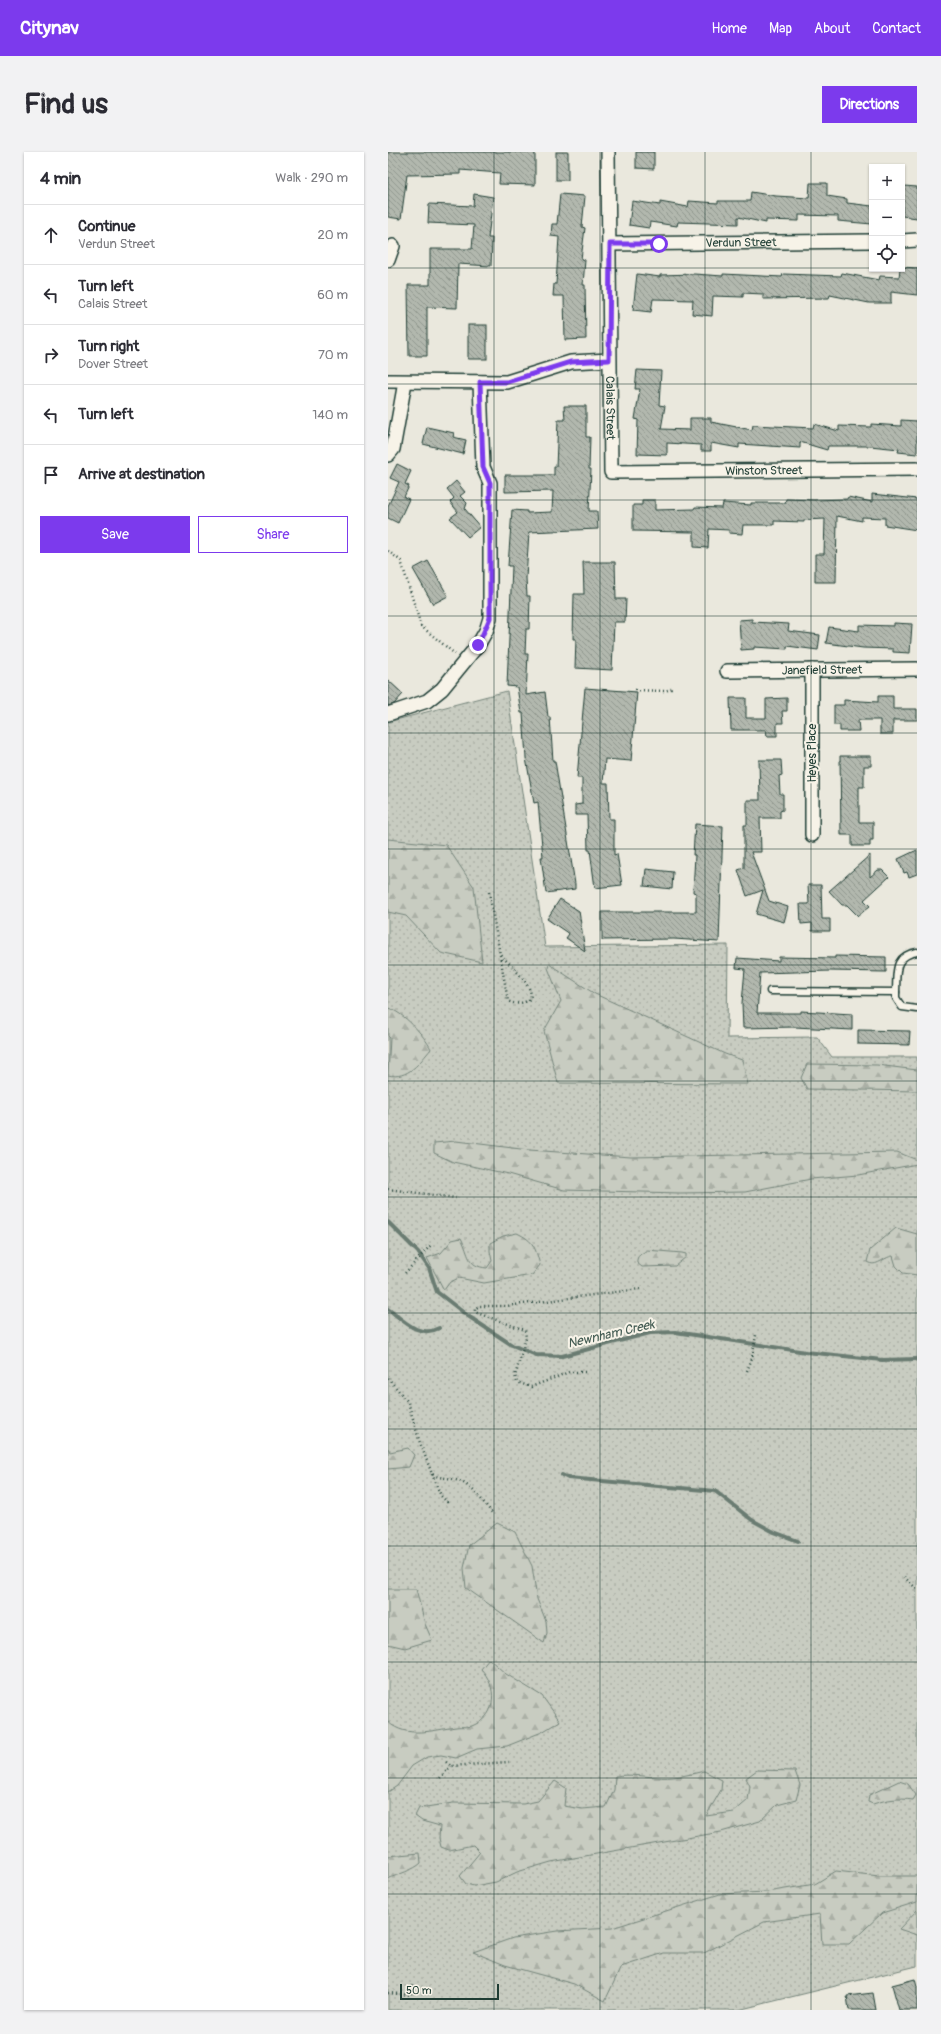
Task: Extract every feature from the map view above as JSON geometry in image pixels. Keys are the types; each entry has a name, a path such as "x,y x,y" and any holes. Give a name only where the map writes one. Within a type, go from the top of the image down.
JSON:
{"street":[{"name":"Calais Street","path":"608,152 611,472"},
{"path":"905,240 917,240"},
{"name":"Verdun Street","path":"610,244 869,241"},
{"path":"388,260 393,246"},
{"path":"388,381 507,382 571,362 609,360"},
{"path":"388,455 393,448 405,382"},
{"path":"388,714 427,701 442,689 478,645 490,618 490,483 483,467 480,382"},
{"name":"Winston Street","path":"611,472 917,469"},
{"name":"Janefield Street","path":"727,671 917,669"},
{"name":"Heyes Place","path":"812,670 812,835"}],"lane":[{"path":"917,952 907,954 902,958 898,966 896,992 896,998 902,1007 917,1009"},
{"path":"770,991 896,992"}],"path":[{"path":"388,552 401,561 421,626 465,662"},
{"path":"635,690 665,691 674,688"},
{"path":"489,892 508,1001 512,1004 522,1003 529,1000 531,996 530,990 525,979 505,962 500,954"},
{"path":"388,1188 456,1198"},
{"path":"405,1273 432,1244"},
{"path":"586,1372 569,1372 531,1387 517,1382 515,1376 526,1341 525,1330 475,1312 476,1308 479,1306 507,1306 640,1289"},
{"path":"747,1371 752,1358 756,1335"},
{"path":"388,1378 408,1402 432,1474 441,1496 446,1502 449,1500"},
{"path":"432,1474 436,1477 465,1483 478,1496 492,1514"},
{"path":"904,1577 917,1589"},
{"path":"446,1762 451,1766 509,1762"},
{"path":"440,1778 451,1766"},
{"path":"388,1994 411,1995 412,1983"}],"green space":[{"path":"507,691 545,947 728,945 727,1038 817,1037 832,1057 917,1057 917,1966 738,2010 388,2010 388,722"},
{"path":"388,839 446,845 474,887 482,962 441,953 406,916 388,912"},
{"path":"549,964 595,994 725,1054 742,1060 748,1084 558,1083 544,1031 561,1001 548,968"},
{"path":"388,1008 394,1010 406,1019 428,1043 431,1049 413,1069 402,1075 388,1075 390,1038 388,1036"},
{"path":"807,1064 877,1065 917,1070 917,1091 807,1089 801,1078"},
{"path":"456,1141 529,1150 631,1157 897,1152 917,1160 917,1164 858,1175 811,1179 745,1192 680,1193 564,1190 508,1174 453,1162 434,1153 434,1143"},
{"path":"896,1228 917,1234 917,1275 903,1273 896,1266 893,1256 874,1264 867,1262 870,1250"},
{"path":"517,1233 533,1245 537,1254 540,1265 532,1275 484,1283 459,1278 450,1282 444,1290 427,1258 441,1253 452,1240 461,1238 472,1262 480,1267 487,1268 492,1261 490,1243 503,1236"},
{"path":"647,1250 682,1253 686,1254 686,1257 675,1266 642,1267 637,1263 637,1258"},
{"path":"388,1448 390,1452 408,1448 414,1455 409,1467 388,1469"},
{"path":"497,1523 515,1532 532,1566 537,1599 546,1621 547,1633 544,1643 466,1588 464,1568 469,1545"},
{"path":"388,1589 416,1589 425,1624 432,1640 405,1648 388,1644"},
{"path":"489,1659 506,1674 542,1696 560,1721 542,1732 507,1746 477,1749 456,1758 441,1755 427,1757 412,1766 397,1786 388,1792 388,1722 395,1727 412,1732 474,1725 482,1720 491,1707 492,1692 490,1684 481,1669"},
{"path":"757,1770 795,1771 800,1785 796,1800 777,1805 760,1821 721,1832 551,1862 517,1872 496,1882 474,1886 466,1884 460,1876 480,1852 473,1845 449,1850 441,1847 439,1838 440,1826 422,1821 415,1816 419,1808 453,1803 523,1804 538,1801 555,1781 566,1788 564,1806 582,1809 606,1807 614,1790 615,1776 630,1775 674,1777 704,1771 722,1780 721,1790 706,1816 734,1812 748,1800 750,1786 746,1778"},
{"path":"899,1781 908,1784 916,1795 913,1800 893,1799 873,1804 868,1802 869,1795"},
{"path":"420,1853 421,1863 410,1870 388,1879 388,1856"},
{"path":"836,1871 879,1876 917,1876 917,1902 882,1913 849,1944 822,1944 820,1914 764,1922 704,1953 664,1953 621,1967 605,2001 574,1984 505,1965 473,1952 513,1938 557,1931 612,1928 720,1894 767,1892 815,1884"},
{"path":"917,1910 917,1935 899,1929"}],"building":[{"path":"388,152 535,152 535,185 499,184 500,173 460,170 460,174 407,175 401,219 388,217"},
{"path":"556,152 568,152 568,180 556,180"},
{"path":"636,152 654,152 654,169 636,168"},
{"path":"810,183 827,183 827,196 847,199 847,203 869,206 869,224 838,221 838,216 799,215 799,221 766,220 766,223 738,217 738,224 678,222 677,226 650,222 649,228 629,225 632,201 660,205 660,202 688,207 689,201 718,203 718,201 750,201 751,192 776,196 809,198"},
{"path":"905,186 917,187 917,218 905,216"},
{"path":"474,194 493,197 488,238 492,238 491,266 458,264 457,308 427,307 427,356 409,356 408,285 430,285 430,249 472,249 474,225 428,223 429,204 473,206"},
{"path":"560,194 585,196 582,227 585,228 581,259 585,260 583,285 585,285 586,339 565,340 564,296 553,296 554,284 556,284 559,237 551,236 552,224 557,224"},
{"path":"905,267 917,268 917,295 891,292 891,303 869,303 830,295 829,298 763,299 763,294 743,293 743,297 713,296 712,316 692,314 693,300 653,299 651,312 633,310 637,274 660,277 660,275 694,274 723,276 723,274 782,277 783,274 841,276 842,273 879,280 880,276 899,277 900,272 905,272"},
{"path":"468,325 487,325 487,359 468,359"},
{"path":"637,370 661,371 659,405 665,406 661,429 690,430 690,418 711,418 711,422 752,430 753,425 813,428 814,424 839,431 839,426 871,427 871,424 901,426 901,420 917,421 917,454 898,452 899,449 870,446 828,446 827,450 800,442 800,448 739,444 739,448 711,443 711,451 701,451 701,445 667,443 667,455 637,454 638,420 635,419 640,389 635,389"},
{"path":"564,406 586,406 586,437 590,437 589,469 591,469 589,511 597,511 598,529 529,532 526,578 527,596 530,596 529,629 526,629 525,654 528,654 526,695 545,692 548,717 550,717 553,761 555,761 575,884 575,889 546,893 541,857 543,857 538,802 534,803 526,758 523,713 521,713 517,687 507,686 512,566 508,566 512,510 527,511 527,513 552,512 553,491 505,492 505,475 554,475 554,467 556,467 558,420 565,420"},
{"path":"427,427 454,433 453,437 466,440 463,454 423,444"},
{"path":"397,464 411,471 405,484 409,486 404,497 409,499 398,523 388,518 388,506 399,482 390,478"},
{"path":"456,481 465,492 460,496 467,503 465,509 480,527 468,537 450,518 458,512 450,502 454,498 447,489"},
{"path":"872,494 917,499 917,530 885,525 885,518 862,517 862,521 837,516 836,582 815,582 815,554 824,554 825,519 804,520 804,522 774,521 774,525 743,525 742,534 729,533 729,530 709,529 708,548 694,547 694,532 633,531 633,505 642,505 642,500 655,500 655,510 694,509 695,507 722,508 723,503 751,505 751,503 785,503 786,499 847,499 848,497 872,502"},
{"path":"428,561 448,596 433,604 413,569"},
{"path":"583,562 615,562 616,599 626,599 625,622 614,622 612,670 575,668 576,639 573,639 574,594 584,594"},
{"path":"752,619 752,622 789,624 788,631 820,635 818,650 787,646 787,649 754,647 754,649 741,650 739,620"},
{"path":"894,623 912,624 910,653 893,652 893,649 863,648 826,643 829,627 859,631 859,625 894,626"},
{"path":"388,680 403,694 394,704 388,706"},
{"path":"585,688 637,692 631,761 605,759 603,783 608,783 609,819 614,819 614,855 617,854 622,885 595,888 590,850 588,850 587,815 575,815 575,805 582,804 582,778 577,778"},
{"path":"878,696 893,696 893,709 917,709 917,720 893,720 893,734 880,734 880,720 858,720 859,731 840,731 840,725 834,725 834,705 844,705 844,700 878,702"},
{"path":"730,698 746,698 746,718 766,718 766,699 787,698 787,711 782,711 783,723 777,723 777,736 767,736 766,730 731,730"},
{"path":"840,756 871,756 871,766 864,766 864,787 859,787 859,822 873,822 873,840 870,840 870,846 852,846 852,835 841,835"},
{"path":"759,760 781,760 782,775 779,776 780,794 783,794 783,810 780,811 780,818 760,818 761,852 751,852 769,901 788,907 784,922 756,914 763,890 747,896 738,870 744,868 744,825 747,825 747,800 760,800"},
{"path":"695,824 723,826 719,942 674,939 602,940 602,912 696,912 696,893 693,892"},
{"path":"917,850 917,874 909,877 907,872 904,873 898,859"},
{"path":"870,855 870,877 878,870 882,870 889,877 864,900 870,906 858,916 847,905 842,905 829,891"},
{"path":"646,869 673,872 672,889 644,886"},
{"path":"808,885 821,885 822,919 830,919 830,931 812,931 812,923 801,924 800,904 809,904"},
{"path":"560,899 579,911 585,951 566,938 569,934 547,919"},
{"path":"835,956 886,957 886,972 830,971 760,973 757,1013 801,1013 801,1011 852,1014 852,1030 795,1027 743,1028 742,1003 745,969 736,968 737,958 779,961 779,957 835,958"},
{"path":"858,1030 910,1031 909,1045 858,1044"},
{"path":"915,1979 917,1987 917,2010 899,2010 892,1985"},
{"path":"873,1993 876,2010 849,2010 847,1996"}],"waterway":[{"name":"Newnham Creek","path":"388,1222 418,1252 429,1268 437,1292 468,1316 512,1345 536,1355 562,1356 650,1333 675,1332 806,1352 882,1360 917,1359"},
{"path":"388,1309 405,1323 418,1330 432,1331 439,1328"},
{"path":"562,1475 568,1478 715,1491 752,1520 774,1532 798,1541"}],"route":[{"path":"478,645 486,631 490,618 490,483 483,467 480,382 507,382 571,362 609,360 610,244 659,244"}]}
